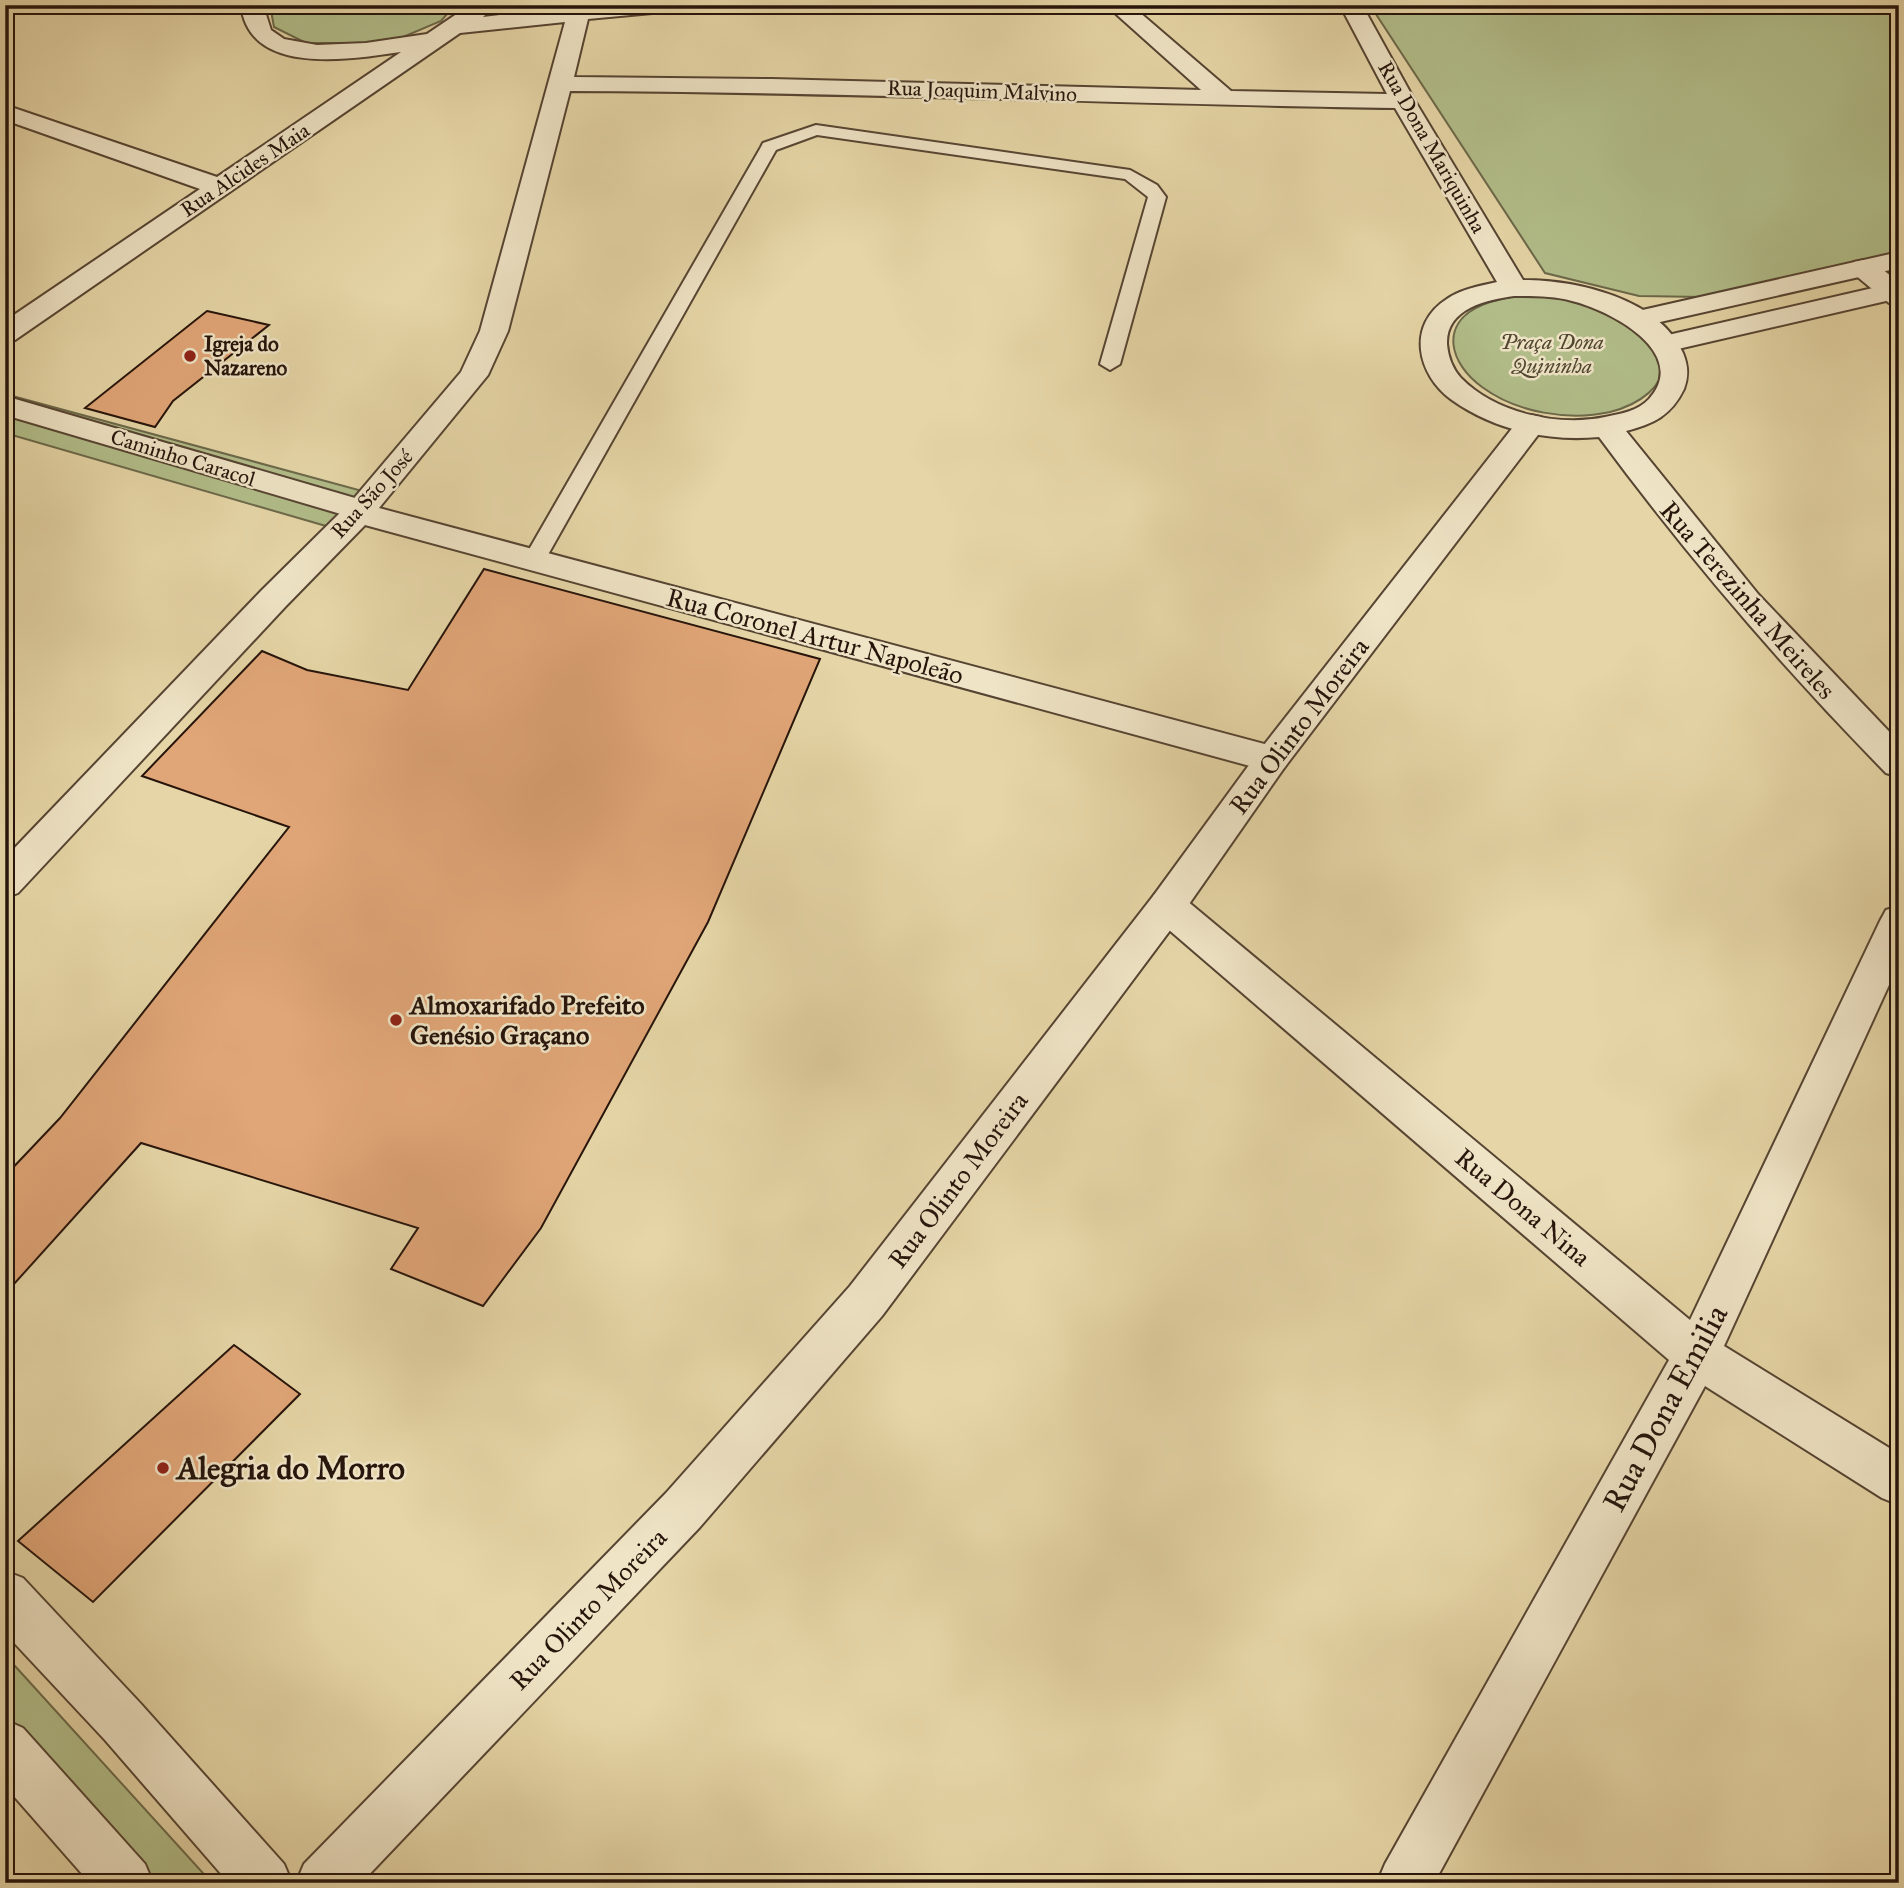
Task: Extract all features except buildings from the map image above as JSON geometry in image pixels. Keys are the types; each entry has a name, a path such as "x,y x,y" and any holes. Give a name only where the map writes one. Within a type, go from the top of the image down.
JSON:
{"street":[{"path":"252,5 253,17 263,36 285,47 325,52 377,49 576,9 663,5"},
{"name":"Rua Alcides Maia","path":"5,334 485,5"},
{"path":"1117,5 1226,99"},
{"name":"Rua Dona Mariquinha","path":"1351,5 1403,101 1514,288"},
{"name":"Rua São José","path":"5,883 273,599 360,512 474,375 494,331 561,84 576,9"},
{"name":"Rua Joaquim Malvino","path":"561,84 792,85 1226,99 1403,101"},
{"path":"5,112 220,187"},
{"path":"1639,319 1899,260"},
{"path":"1864,268 1897,293"},
{"path":"1514,288 1547,288 1581,294 1612,304 1639,319 1665,344 1674,365 1674,386 1661,405 1638,419 1607,428 1570,430 1531,424 1492,411 1460,392 1439,370 1431,346 1436,324 1453,306 1480,294 1514,288"},
{"path":"1665,344 1897,293"},
{"name":"Caminho Caracol","path":"5,405 360,512"},
{"name":"Rua Olinto Moreira","path":"323,1883 683,1510 866,1301 1167,906 1272,759 1531,424"},
{"name":"Rua Terezinha Meireles","path":"1607,428 1674,519 1729,583 1840,706 1899,764"},
{"name":"Rua Coronel Artur Napoleão","path":"360,512 1272,759"},
{"name":"Rua Dona Nina","path":"1167,906 1697,1355 1899,1481"},
{"name":"Rua Dona Emilia","path":"1404,1883 1697,1355 1899,920"},
{"path":"5,1596 123,1722 265,1883"},
{"path":"5,1746 126,1883"}],"lane":[{"path":"534,560 769,147 789,138 816,130 1130,175 1151,189 1157,197 1110,364"}],"green space":[{"path":"270,5 455,5 441,21 403,37 364,43 306,43 274,27"},
{"path":"1370,5 1899,5 1899,254 1703,297 1639,296 1545,273"},
{"name":"Praça Dona Quininha","path":"1524,295 1588,304 1625,319 1659,355 1661,376 1656,385 1640,400 1620,409 1578,416 1527,409 1482,387 1471,378 1456,356 1454,333 1468,313 1482,305"},
{"path":"5,394 366,492 333,528 5,433"},
{"path":"5,1655 212,1883 158,1883 5,1713"}],"place":[{"name":"Igreja do Nazareno","path":"190,356"},
{"name":"Almoxarifado Prefeito Genésio Graçano","path":"396,1020"},
{"name":"Alegria do Morro","path":"163,1468"}]}
